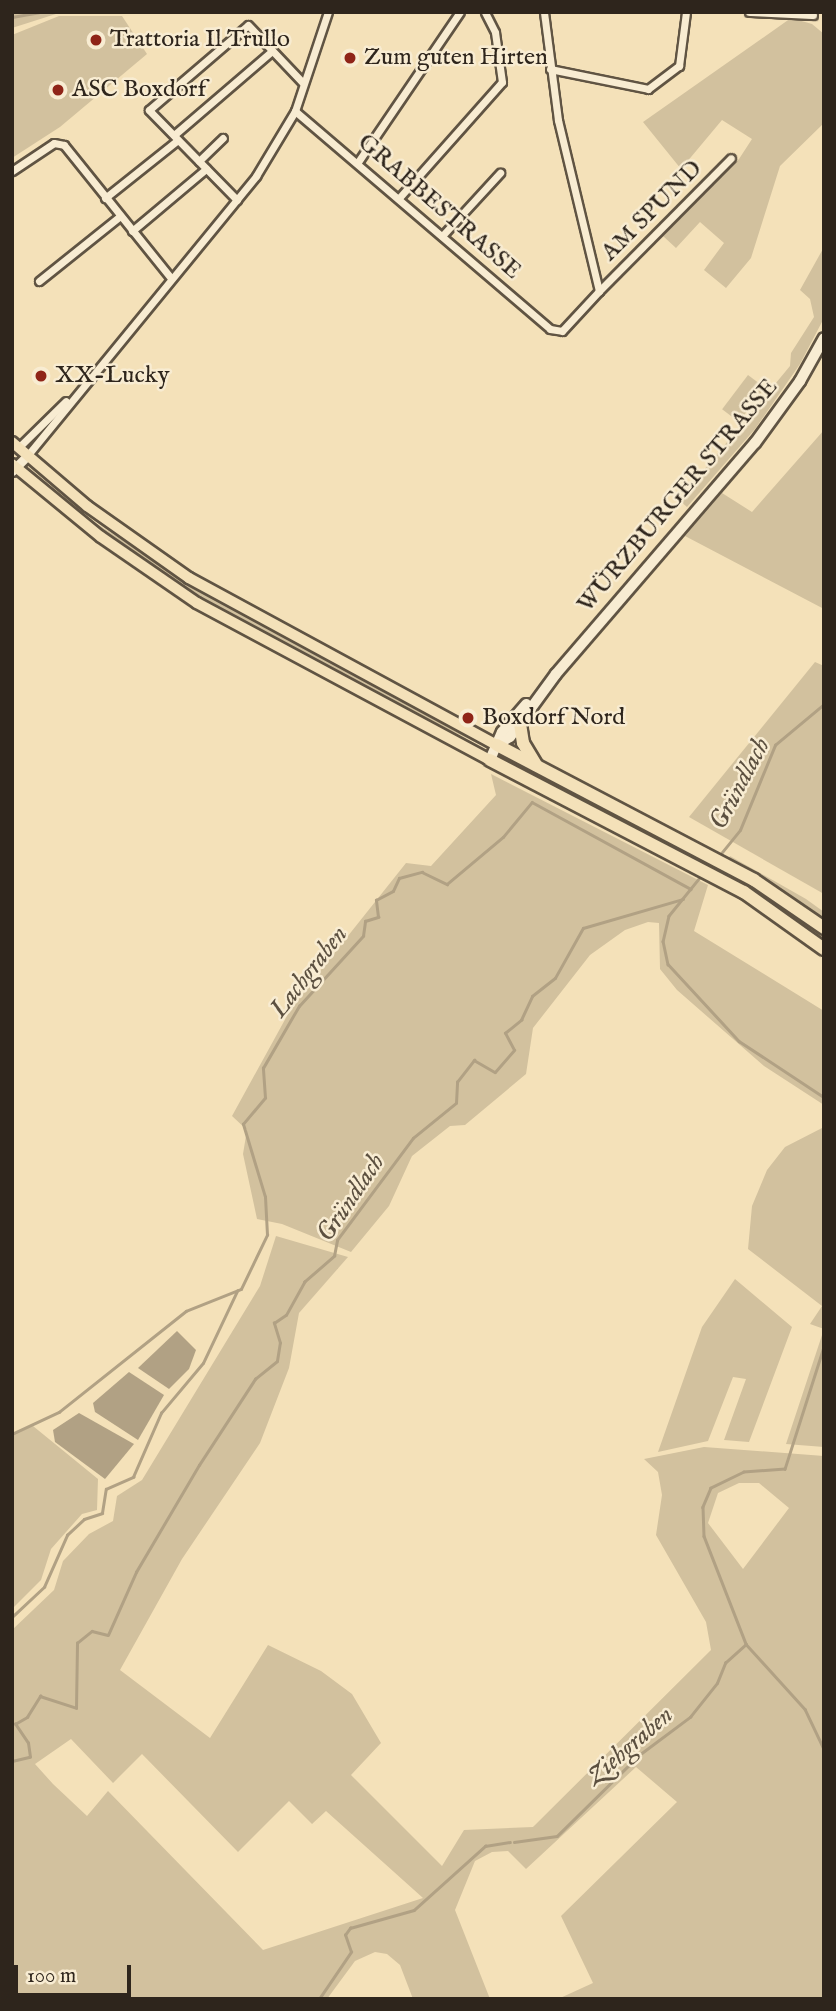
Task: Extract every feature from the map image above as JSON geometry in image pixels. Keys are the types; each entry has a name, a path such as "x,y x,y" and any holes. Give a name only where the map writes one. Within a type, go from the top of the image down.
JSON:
{"highway":[{"path":"520,724 523,743 536,765"},
{"path":"498,745 725,864 824,928"},
{"path":"490,760 716,877 767,906 824,949"}],"main road":[{"name":"WÜRZBURGER STRASSE","path":"490,760 506,727 556,674 755,443 800,381 824,338"},
{"path":"14,448 104,519 206,589 498,745"},
{"path":"14,468 101,537 197,603 490,760"},
{"name":"WÜRZBURGER STRASSE","path":"498,745 520,724 556,674"}],"street":[{"path":"14,468 27,456 170,277 237,200 295,111 328,12"},
{"path":"358,162 460,12"},
{"path":"399,198 502,82 497,40 485,12"},
{"path":"544,12 550,69 600,291"},
{"path":"550,69 648,89 678,66 686,12"},
{"path":"750,12 813,15"},
{"path":"237,200 149,110 248,25 303,83"},
{"path":"105,198 271,52"},
{"name":"GRABBESTRASSE","path":"295,111 559,332"},
{"path":"199,161 223,138"},
{"path":"12,171 54,143 64,145 170,277"},
{"name":"AM SPUND","path":"559,332 731,158"},
{"path":"132,231 206,169"},
{"path":"442,236 500,173"},
{"path":"39,281 120,216"},
{"path":"14,448 81,386"}],"shaded area":[{"path":"12,13 59,13 12,28"},
{"name":"ASC Boxdorf","path":"59,16 122,16 147,54 60,127 12,158 12,35"},
{"path":"791,18 812,24 824,34 824,123 780,166 751,258 726,288 704,270 724,243 700,222 676,248 663,236 739,159 752,139 722,120 681,169 643,122"},
{"path":"824,247 824,318 800,364 755,429 687,507 679,500 790,366 791,353 814,317 810,299 800,290"},
{"path":"748,375 765,388 739,422 722,409"},
{"path":"824,430 824,609 685,536 722,493 752,512"},
{"path":"26,465 91,520 195,587 477,743 365,689 191,593 89,522"},
{"path":"815,662 824,666 824,894 689,817"},
{"path":"500,754 744,878 824,934 824,943 757,894 509,764"},
{"path":"491,774 708,885 694,931 824,1011 824,1105 764,1066 677,990 660,969 659,923 648,922 625,930 590,955 533,1028 526,1074 465,1125 450,1126 412,1156 389,1206 351,1252 282,1224 257,1219 243,1154 247,1130 232,1116 293,1005 406,863 431,866 496,795"},
{"path":"730,856 806,899 824,912 824,922 728,860"},
{"path":"824,1127 824,1329 810,1324 822,1306 748,1249 752,1206 767,1170 785,1147"},
{"path":"276,1236 348,1257 299,1313 289,1368 260,1443 182,1559 120,1670 210,1738 268,1645 321,1671 352,1694 381,1743 351,1775 442,1866 464,1830 533,1827 711,1650 706,1622 656,1535 662,1495 658,1472 644,1459 704,1447 824,1456 824,1999 558,1999 593,1983 561,1916 677,1802 636,1767 526,1869 508,1851 492,1852 475,1861 455,1910 490,1999 413,1999 400,1965 387,1954 375,1952 355,1961 327,1999 12,1999 12,1630 54,1590 63,1561 89,1534 113,1521 117,1496 142,1480 260,1286","holes":["739,1483 759,1483 789,1508 743,1569 708,1523 718,1493","71,1739 113,1783 142,1754 238,1852 289,1801 312,1824 326,1811 423,1898 263,1950 108,1791 87,1816 35,1764"]},
{"path":"735,1279 792,1327 749,1442 724,1440 746,1379 733,1377 708,1441 658,1452 702,1327"},
{"path":"824,1329 824,1447 786,1444"},
{"path":"177,1331 196,1350 189,1369 169,1389 138,1368"},
{"path":"129,1372 164,1395 138,1440 95,1412 93,1403"},
{"path":"79,1413 134,1444 105,1479 55,1442 53,1430"},
{"path":"33,1426 98,1479 97,1510 82,1514 51,1549 41,1580 12,1609 12,1435"}],"waterway":[{"path":"12,17 39,12"},
{"path":"97,12 121,12"},
{"name":"Gründlach","path":"719,856 740,830 775,745 824,704"},
{"name":"Lachgraben","path":"12,1434 59,1412 186,1311 241,1289 267,1235 265,1197 243,1124 265,1098 263,1068 299,1006 363,936 365,921 378,917 376,900 393,891 399,878 422,872 447,884 503,837 532,802 691,889"},
{"path":"703,874 669,916 663,941 668,964 739,1041 824,1097"},
{"name":"Gründlach","path":"12,1761 30,1757 28,1743 15,1724 27,1717 40,1696 76,1708 77,1643 92,1631 108,1635 136,1572 199,1465 255,1379 277,1361 280,1343 274,1323 286,1315 304,1282 334,1256 337,1240 413,1138 456,1103 457,1082 474,1060 495,1072 514,1050 505,1033 521,1020 532,996 555,978 583,928 683,899"},
{"path":"12,1617 44,1587 67,1535 84,1519 102,1513 106,1489 133,1477 161,1413 203,1363 237,1291"},
{"path":"824,1347 785,1469 744,1472 711,1488 703,1507 704,1536 746,1644 805,1709 824,1749"},
{"name":"Ziehgraben","path":"514,1842 557,1836 639,1755 690,1717 717,1683 725,1663 746,1644"},
{"name":"Ziehgraben","path":"319,1999 351,1952 345,1935 350,1928 414,1910 485,1846 510,1842"}],"place":[{"name":"Trattoria Il Trullo","path":"96,40"},
{"name":"Zum guten Hirten","path":"350,58"},
{"name":"ASC Boxdorf","path":"58,90"},
{"name":"XX-Lucky","path":"41,376"},
{"name":"Boxdorf Nord","path":"468,718"}]}
